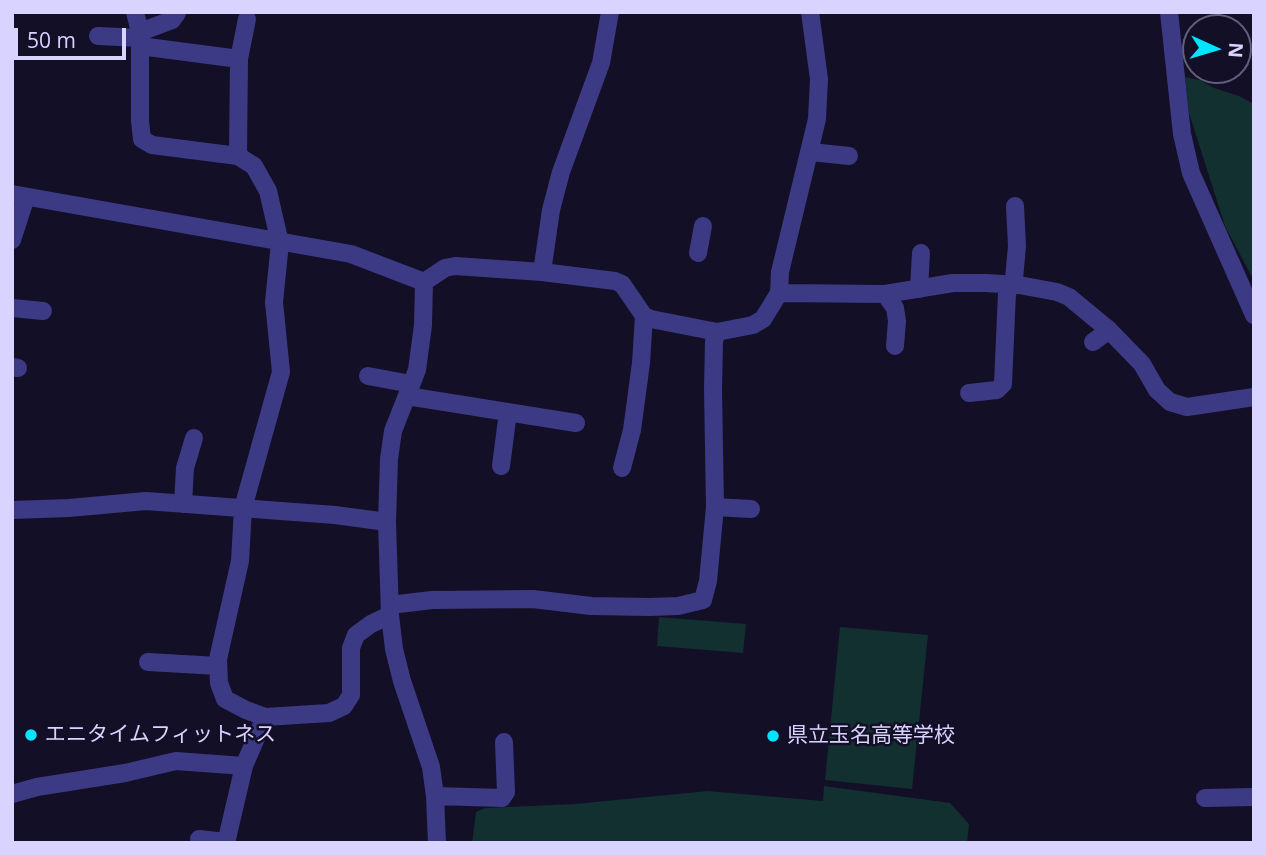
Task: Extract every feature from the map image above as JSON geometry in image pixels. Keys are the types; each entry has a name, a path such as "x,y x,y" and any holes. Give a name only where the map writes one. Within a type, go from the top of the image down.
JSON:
{"street":[{"path":"135,12 140,39 142,139 152,145 238,156 254,166 268,191 280,243 274,302 281,372 243,508 240,561 218,666 219,682 225,699 265,717 329,713 344,706 351,695 351,648 356,635 390,610 432,600 533,599 591,606 650,607 678,606 703,600 708,581 715,507 713,389 714,341 717,332"},
{"path":"542,272 551,209 561,172 601,63 610,12"},
{"path":"424,282 445,268 455,266 542,272 615,281 622,284 644,316 651,319 717,332 753,326 763,319 779,293 780,272 817,119 819,79 810,12"},
{"path":"1169,12 1182,134 1191,173 1254,315"},
{"path":"140,39 172,20 177,13"},
{"path":"238,156 239,59 247,19"},
{"path":"98,36 140,39 239,59"},
{"path":"811,152 849,156"},
{"path":"12,240 19,195 351,254 424,282"},
{"path":"969,393 998,390 1003,384 1007,293 1014,279 1017,246 1015,206"},
{"path":"698,253 703,226"},
{"path":"919,289 921,253"},
{"path":"424,282 423,325 417,370 393,431 388,458 387,522 390,610 399,671 431,767 437,843"},
{"path":"779,293 885,294 953,283 1035,287 1069,297 1142,364 1157,390 1170,401 1187,407 1254,397"},
{"path":"885,294 894,308 897,320 895,346"},
{"path":"12,308 43,311"},
{"path":"622,468 632,430 644,316"},
{"path":"1093,342 1108,330"},
{"path":"368,376 409,390 508,412 576,423"},
{"path":"501,466 508,412"},
{"path":"183,503 185,468 194,438"},
{"path":"12,510 69,508 146,500 335,514 387,522"},
{"path":"715,507 751,509"},
{"path":"148,662 218,666"},
{"path":"199,839 226,842 244,766 265,717"},
{"path":"435,796 502,797 506,792 504,742"},
{"path":"12,794 176,761 244,766"},
{"path":"1205,798 1254,797"}],"green space":[{"path":"1186,84 1207,84 1254,104 1254,281 1225,226 1189,113"},
{"path":"659,617 746,624 743,653 657,646"},
{"path":"840,627 928,635 912,789 825,780"},
{"path":"824,786 950,803 969,824 967,843 472,843 476,812 485,808 575,804 708,791 823,801"}],"place":[{"name":"エニタイムフィットネス","path":"31,735"},
{"name":"県立玉名高等学校","path":"773,736"}]}
